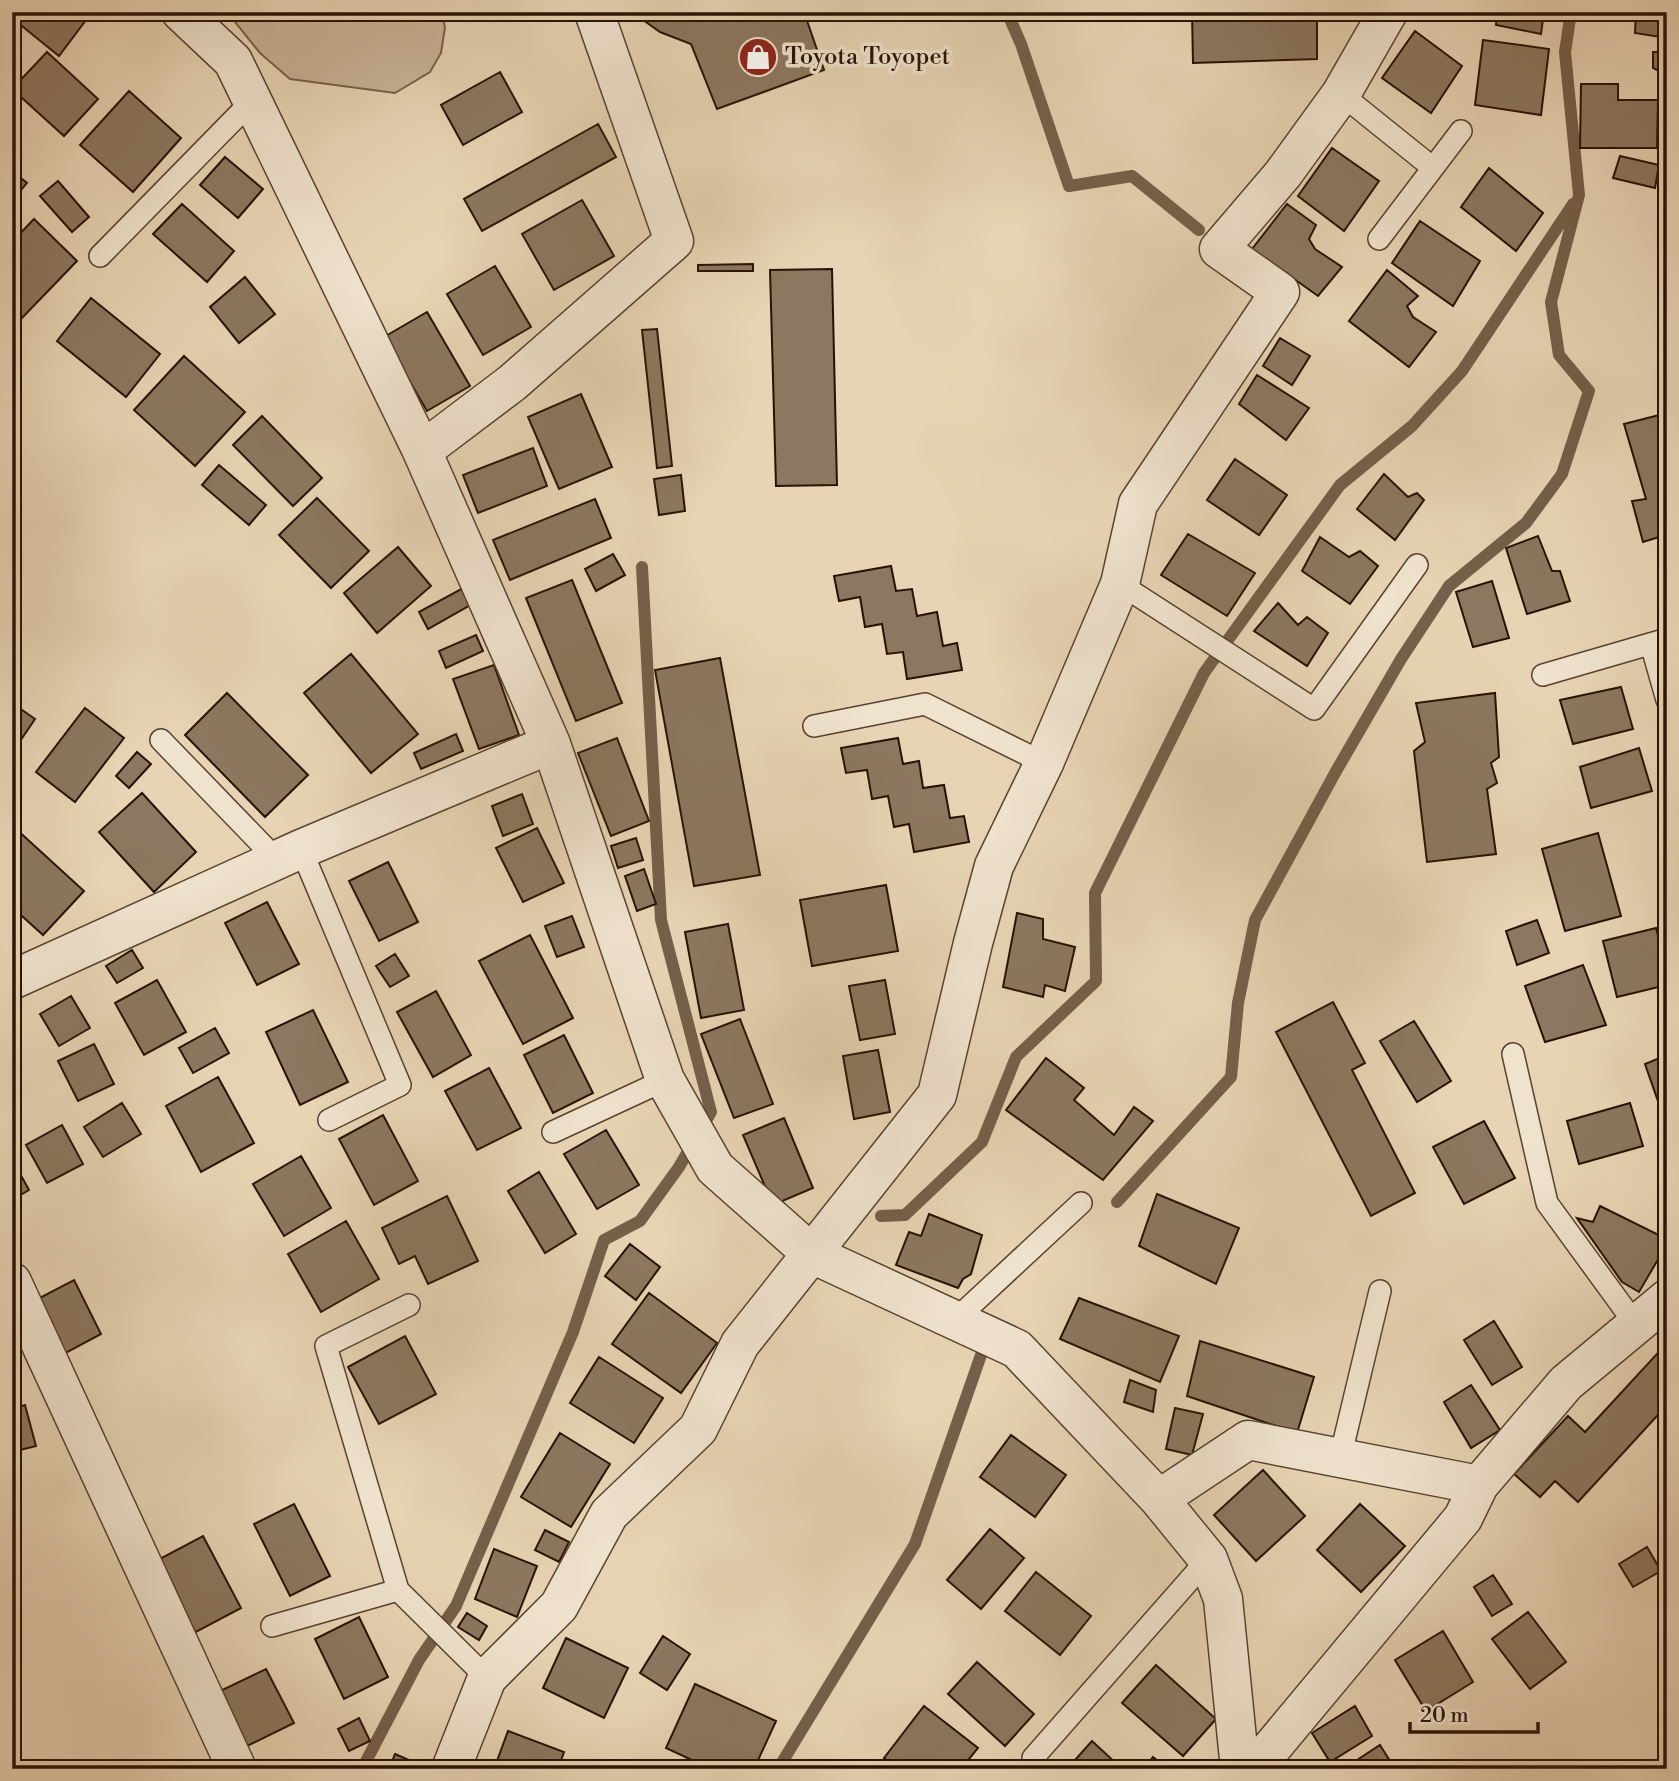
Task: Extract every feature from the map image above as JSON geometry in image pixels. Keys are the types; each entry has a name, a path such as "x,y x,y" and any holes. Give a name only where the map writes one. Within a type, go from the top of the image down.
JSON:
{"street":[{"path":"181,12 233,61 422,451 551,744 665,1080 715,1168 812,1254 1017,1349 1159,1499 1208,1559 1223,1598 1240,1769"},
{"path":"422,451 512,383 674,241 594,12"},
{"path":"451,1769 487,1678 559,1606 609,1514 698,1429 740,1344 937,1095 994,866 1044,763 1121,584 1138,505 1280,292 1219,249 1283,174 1341,94 1388,12"},
{"path":"12,980 289,854 551,744"},
{"path":"12,1282 237,1769"},
{"path":"1254,1769 1463,1518 1479,1486 1566,1383 1667,1299"},
{"path":"1159,1499 1248,1440 1479,1486"}],"lane":[{"path":"1341,94 1433,167"},
{"path":"100,256 252,101"},
{"path":"1379,239 1461,131"},
{"path":"1121,584 1314,709 1417,565"},
{"path":"1543,675 1659,642 1667,700"},
{"path":"814,726 925,704 1044,763"},
{"path":"161,740 289,854 400,1085 329,1120"},
{"path":"1513,1054 1547,1203 1636,1325"},
{"path":"553,1132 665,1080"},
{"path":"955,1320 1081,1203"},
{"path":"1340,1458 1380,1291"},
{"path":"409,1305 326,1346 398,1590 487,1678"},
{"path":"1033,1758 1208,1559"},
{"path":"272,1626 398,1590"}],"shaded area":[{"path":"227,12 441,12 445,27 441,53 430,72 395,93 290,79 260,53"}],"building":[{"path":"24,12 92,12 59,56 17,22"},
{"name":"Toyota Toyopet","path":"632,12 804,12 824,70 717,109 691,44 660,32"},
{"path":"1192,12 1317,12 1317,59 1193,63"},
{"path":"1497,12 1544,12 1541,34 1496,25"},
{"path":"1636,12 1667,12 1667,38 1635,33"},
{"path":"1415,31 1462,66 1431,113 1382,78"},
{"path":"1483,40 1549,49 1541,115 1475,105"},
{"path":"47,52 98,99 64,136 12,89"},
{"path":"1653,52 1667,52 1667,83 1661,83 1659,71 1653,68"},
{"path":"500,72 522,112 463,145 441,105"},
{"path":"1581,84 1618,84 1618,100 1658,100 1657,148 1580,148"},
{"path":"129,91 181,138 133,192 80,145"},
{"path":"598,124 616,157 482,231 464,199"},
{"path":"1332,148 1379,181 1344,231 1298,196"},
{"path":"1620,156 1659,165 1655,188 1613,178"},
{"path":"225,157 263,189 238,218 200,185"},
{"path":"1489,168 1543,213 1516,251 1461,207"},
{"path":"12,171 27,183 12,201"},
{"path":"58,181 89,217 72,232 40,196"},
{"path":"582,200 614,256 554,290 522,234"},
{"path":"182,204 234,251 207,282 153,234"},
{"path":"1287,204 1316,225 1309,239 1315,249 1342,267 1318,296 1252,249"},
{"path":"34,219 77,261 20,320 12,312 12,242"},
{"path":"1420,221 1480,261 1453,306 1392,263"},
{"path":"753,264 753,271 698,271 698,265"},
{"path":"495,266 531,327 483,355 447,294"},
{"path":"832,269 837,485 776,486 770,270"},
{"path":"1387,270 1418,296 1407,306 1413,317 1436,332 1409,367 1349,321"},
{"path":"245,277 275,314 239,343 210,307"},
{"path":"91,298 160,354 126,397 57,341"},
{"path":"427,312 470,386 427,411 384,337"},
{"path":"657,329 672,466 657,468 642,330"},
{"path":"1280,338 1310,356 1292,385 1263,366"},
{"path":"184,356 245,412 195,466 134,410"},
{"path":"1257,375 1309,408 1286,440 1239,404"},
{"path":"581,394 612,467 559,489 528,417"},
{"path":"1667,413 1667,549 1664,549 1659,537 1643,542 1632,501 1646,499 1624,424"},
{"path":"262,416 322,478 293,506 233,445"},
{"path":"533,448 547,486 478,513 463,475"},
{"path":"1235,459 1287,495 1259,535 1207,500"},
{"path":"219,465 266,505 249,525 202,485"},
{"path":"1384,474 1408,497 1417,493 1424,500 1395,540 1357,509"},
{"path":"681,475 685,511 659,515 654,479"},
{"path":"317,498 369,551 331,588 279,535"},
{"path":"595,499 611,538 510,580 493,540"},
{"path":"1188,534 1255,573 1227,616 1161,575"},
{"path":"1538,536 1552,571 1560,571 1570,601 1527,614 1506,548"},
{"path":"1320,537 1349,557 1360,551 1378,566 1350,604 1302,571"},
{"path":"398,547 431,586 377,633 344,593"},
{"path":"613,554 625,575 596,591 585,569"},
{"path":"891,566 896,591 912,589 917,616 937,612 943,646 957,643 962,670 907,679 903,652 887,654 882,624 865,627 860,597 839,601 834,576"},
{"path":"572,580 622,703 576,721 526,598"},
{"path":"1492,581 1509,638 1473,647 1456,592"},
{"path":"463,588 472,604 428,629 419,612"},
{"path":"1278,603 1298,625 1307,617 1328,633 1307,666 1254,631"},
{"path":"476,635 483,651 446,668 439,651"},
{"path":"351,654 418,734 371,773 304,693"},
{"path":"720,658 760,875 694,886 655,670"},
{"path":"494,665 519,735 479,749 453,679"},
{"path":"1621,687 1633,729 1573,744 1560,700"},
{"path":"227,693 308,775 265,817 185,735"},
{"path":"1495,693 1499,757 1491,763 1497,783 1487,789 1496,854 1427,862 1414,751 1425,742 1416,703"},
{"path":"12,703 35,719 12,753"},
{"path":"85,708 124,738 75,802 36,772"},
{"path":"456,734 463,751 421,769 414,753"},
{"path":"617,738 649,821 611,836 578,753"},
{"path":"898,738 903,764 919,761 923,788 944,785 950,818 964,816 969,842 914,852 909,824 894,827 888,796 872,799 867,770 846,773 841,748"},
{"path":"1639,748 1652,791 1591,808 1580,767"},
{"path":"137,752 151,764 129,788 116,776"},
{"path":"142,793 196,852 154,892 99,832"},
{"path":"522,794 533,824 503,836 492,806"},
{"path":"15,828 84,891 43,935 12,907 12,832"},
{"path":"537,828 564,883 523,902 496,848"},
{"path":"1598,833 1621,916 1565,931 1542,849"},
{"path":"636,838 643,860 618,868 611,846"},
{"path":"388,862 418,922 379,941 349,881"},
{"path":"644,869 656,904 637,911 625,876"},
{"path":"886,885 898,951 812,966 800,900"},
{"path":"267,902 299,964 257,985 225,923"},
{"path":"1017,913 1043,919 1043,939 1075,947 1065,991 1045,985 1043,997 1003,987"},
{"path":"572,916 584,947 557,957 545,926"},
{"path":"1537,920 1549,953 1517,965 1506,931"},
{"path":"728,924 744,1010 701,1018 685,932"},
{"path":"1656,928 1667,971 1667,985 1617,997 1603,941"},
{"path":"530,935 573,1018 523,1044 479,961"},
{"path":"132,950 143,968 117,983 106,966"},
{"path":"395,954 409,976 390,987 376,966"},
{"path":"1583,965 1606,1025 1545,1042 1525,986"},
{"path":"157,980 186,1032 144,1055 115,1003"},
{"path":"885,980 895,1034 860,1040 849,986"},
{"path":"436,991 471,1055 433,1077 397,1012"},
{"path":"71,996 90,1028 59,1046 40,1014"},
{"path":"1333,1002 1365,1063 1352,1070 1415,1193 1371,1216 1276,1032"},
{"path":"313,1010 348,1082 300,1105 266,1032"},
{"path":"740,1019 773,1104 734,1118 701,1034"},
{"path":"1414,1021 1451,1081 1417,1102 1380,1041"},
{"path":"215,1028 229,1053 193,1073 179,1048"},
{"path":"564,1035 593,1093 553,1113 524,1055"},
{"path":"94,1044 114,1084 78,1101 58,1061"},
{"path":"878,1050 890,1112 854,1119 843,1056"},
{"path":"1667,1055 1667,1127 1645,1064"},
{"path":"1046,1058 1084,1088 1074,1100 1114,1135 1134,1107 1153,1121 1103,1180 1006,1110"},
{"path":"489,1068 521,1128 477,1150 445,1091"},
{"path":"218,1077 254,1143 201,1172 166,1106"},
{"path":"122,1103 141,1134 103,1157 84,1127"},
{"path":"1630,1103 1643,1146 1579,1164 1567,1121"},
{"path":"383,1115 418,1181 374,1205 339,1139"},
{"path":"784,1118 813,1188 773,1205 743,1135"},
{"path":"1484,1121 1515,1178 1464,1204 1433,1147"},
{"path":"62,1125 83,1164 47,1183 26,1145"},
{"path":"606,1130 639,1185 597,1209 564,1154"},
{"path":"301,1156 331,1208 284,1236 253,1184"},
{"path":"12,1159 29,1190 12,1200"},
{"path":"539,1172 576,1234 545,1253 508,1191"},
{"path":"1157,1194 1239,1228 1216,1284 1139,1246"},
{"path":"447,1196 478,1261 428,1284 415,1256 399,1264 382,1228"},
{"path":"1600,1206 1667,1239 1667,1244 1639,1292 1622,1282 1577,1218 1593,1222"},
{"path":"929,1214 982,1235 971,1274 963,1279 958,1288 896,1265 909,1232 921,1236"},
{"path":"346,1221 379,1279 321,1312 288,1254"},
{"path":"630,1244 660,1267 636,1300 605,1276"},
{"path":"74,1280 101,1334 60,1356 32,1302"},
{"path":"649,1293 717,1343 681,1393 612,1344"},
{"path":"1079,1298 1179,1336 1160,1382 1060,1339"},
{"path":"1494,1321 1522,1367 1492,1385 1464,1340"},
{"path":"405,1336 436,1394 379,1424 348,1367"},
{"path":"1200,1341 1314,1377 1297,1433 1187,1396"},
{"path":"1667,1343 1667,1405 1578,1502 1555,1481 1540,1497 1514,1474 1568,1416 1585,1432"},
{"path":"599,1357 663,1398 634,1443 570,1403"},
{"path":"1130,1380 1156,1390 1153,1412 1124,1402"},
{"path":"1471,1385 1500,1430 1471,1448 1444,1402"},
{"path":"25,1405 36,1446 12,1452 12,1409"},
{"path":"1175,1408 1203,1414 1192,1455 1166,1449"},
{"path":"560,1433 610,1464 571,1527 521,1497"},
{"path":"1011,1435 1066,1475 1035,1517 980,1477"},
{"path":"1263,1470 1305,1516 1256,1561 1214,1515"},
{"path":"294,1504 330,1576 290,1596 254,1524"},
{"path":"1360,1504 1405,1546 1361,1592 1317,1550"},
{"path":"990,1529 1024,1558 981,1609 947,1580"},
{"path":"545,1530 569,1542 559,1562 535,1550"},
{"path":"203,1536 241,1608 194,1633 156,1561"},
{"path":"1647,1547 1661,1571 1633,1587 1619,1564"},
{"path":"494,1549 537,1566 517,1617 475,1599"},
{"path":"1036,1572 1091,1616 1060,1655 1005,1611"},
{"path":"1493,1575 1512,1604 1492,1616 1474,1587"},
{"path":"1528,1612 1566,1662 1530,1689 1492,1639"},
{"path":"467,1613 487,1626 479,1640 458,1627"},
{"path":"359,1617 388,1677 344,1699 315,1639"},
{"path":"1443,1631 1473,1682 1426,1711 1395,1660"},
{"path":"663,1636 690,1654 667,1690 640,1673"},
{"path":"566,1638 628,1668 604,1718 543,1688"},
{"path":"977,1662 1034,1714 1005,1746 948,1694"},
{"path":"1156,1665 1216,1719 1183,1756 1122,1703"},
{"path":"266,1669 294,1723 243,1748 216,1693"},
{"path":"695,1684 776,1721 754,1769 711,1769 666,1748"},
{"path":"924,1706 978,1748 961,1769 898,1769 884,1758"},
{"path":"1355,1706 1372,1736 1330,1762 1312,1733"},
{"path":"359,1718 370,1741 349,1751 338,1729"},
{"path":"508,1731 564,1752 558,1769 494,1769"},
{"path":"1092,1741 1118,1765 1115,1769 1067,1769"},
{"path":"1380,1745 1395,1769 1350,1769 1348,1766"},
{"path":"395,1754 427,1768 427,1769 389,1769"},
{"path":"1153,1757 1168,1769 1144,1769"}],"waterway":[{"path":"1007,12 1021,44 1069,186 1132,176 1199,230"},
{"path":"1117,1202 1231,1077 1238,1003 1255,920 1401,659 1449,586 1526,523 1562,474 1589,391 1559,355 1551,302 1579,195 1565,52 1571,12"},
{"path":"881,1216 905,1215 982,1142 1016,1057 1096,981 1095,893 1204,673 1340,485 1412,426 1462,371 1573,204"},
{"path":"362,1769 419,1660 456,1606 573,1332 604,1240 640,1221 679,1167 711,1112 661,920 642,567"},
{"path":"778,1769 915,1544 981,1355"}],"place":[{"name":"Toyota Toyopet","path":"758,57"}]}
